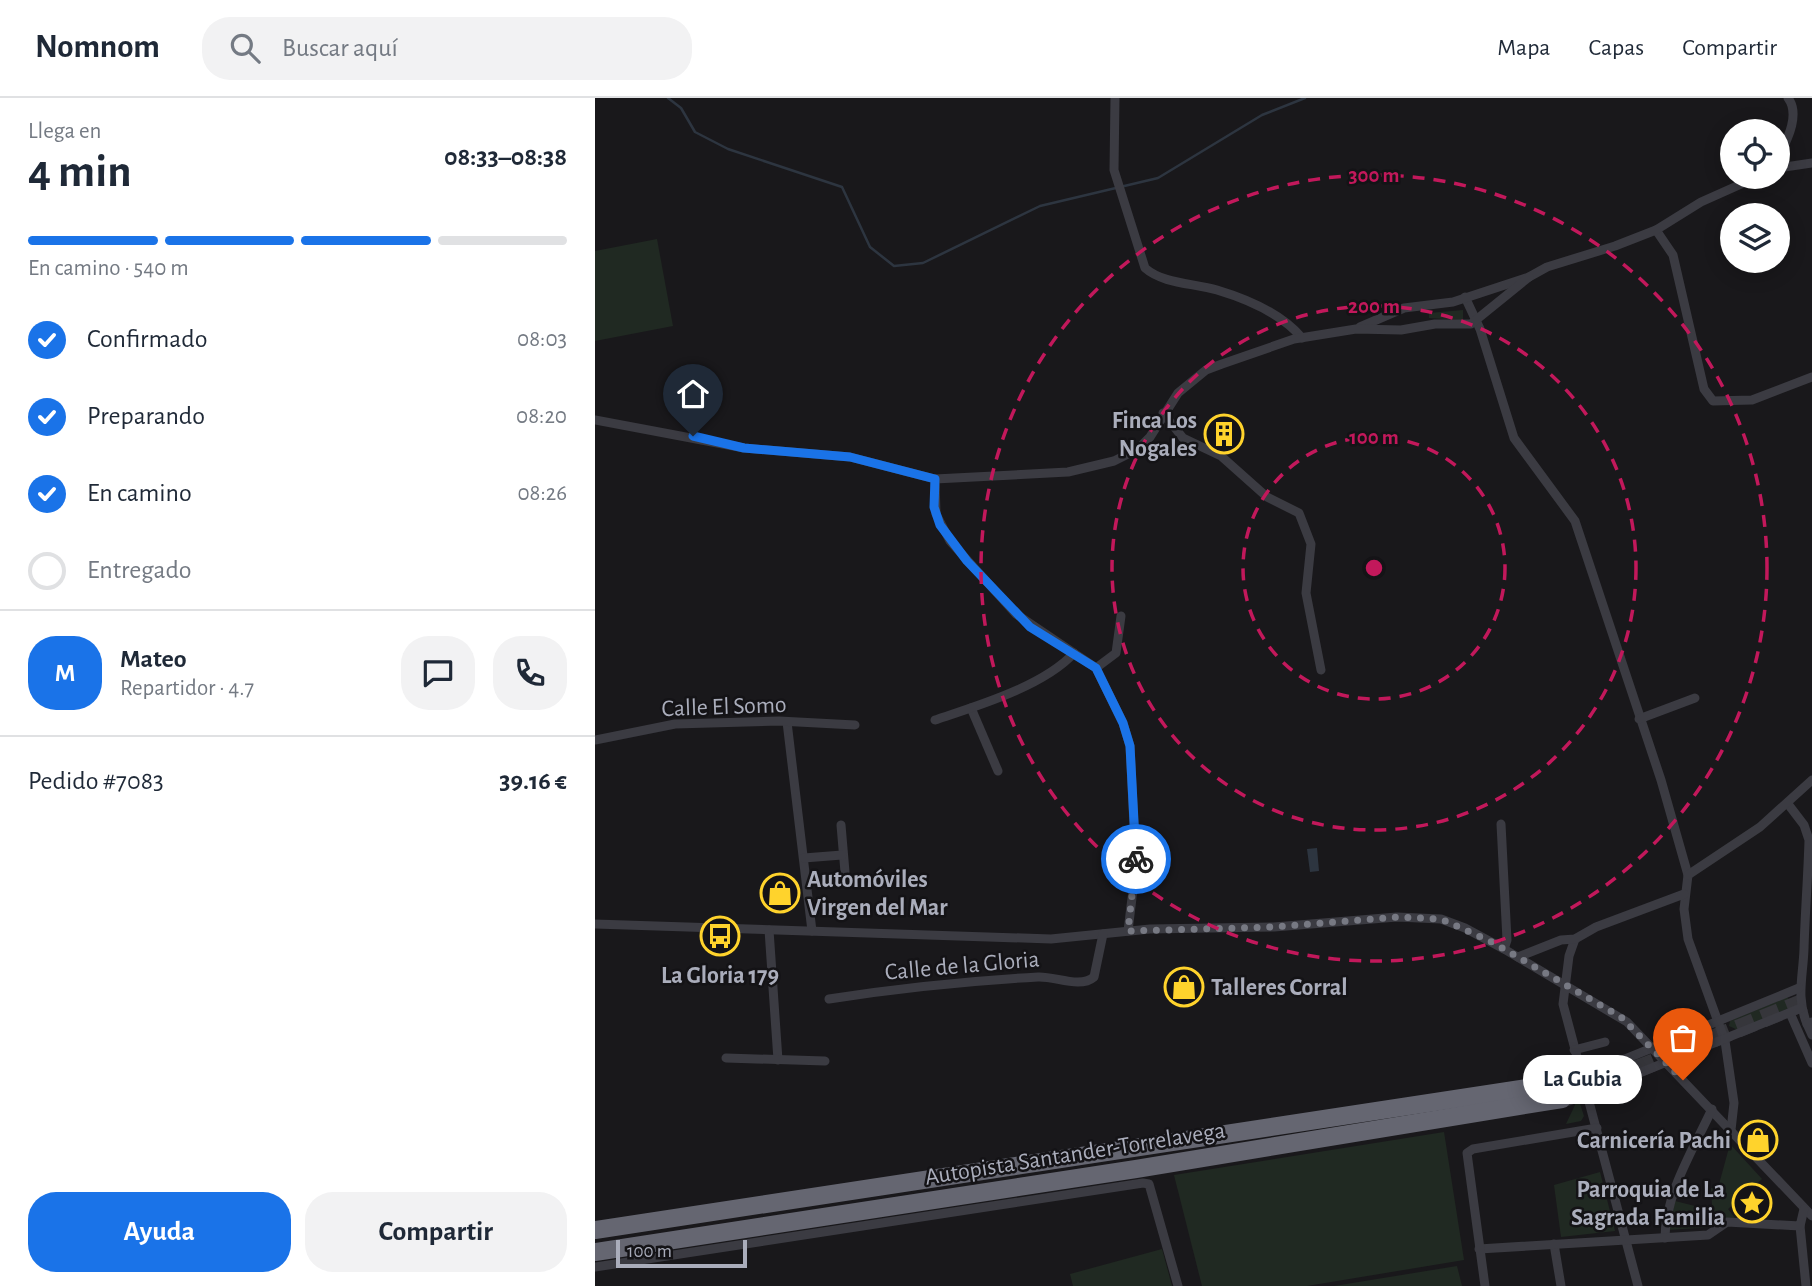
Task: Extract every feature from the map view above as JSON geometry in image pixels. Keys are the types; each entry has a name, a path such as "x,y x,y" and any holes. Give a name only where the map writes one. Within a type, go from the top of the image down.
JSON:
{"highway":[{"name":"Autopista Santander-Torrelavega","path":"595,1230 1558,1091 595,1252"}],"street":[{"path":"1115,98 1112,136 1114,170 1141,260 1150,272 1217,290 1266,310 1302,338"},
{"path":"1789,98 1793,116 1790,128"},
{"path":"1790,166 1812,163"},
{"path":"595,420 744,448 850,457 935,479 1068,472 1114,461 1145,443 1178,393 1206,370 1302,338 1356,329 1401,330 1435,324 1471,324 1529,277 1547,267 1583,257 1656,230 1701,202 1730,189"},
{"path":"1656,230 1673,255 1704,389 1713,401 1752,400 1812,377"},
{"path":"1356,329 1404,308 1453,302 1529,277"},
{"path":"1465,297 1476,321 1514,438 1575,521 1661,780 1688,874 1684,894 1688,939 1725,1041 1734,1103 1731,1130"},
{"path":"1163,413 1183,438 1221,456 1267,496 1299,513 1311,544 1306,593 1321,670"},
{"path":"935,479 936,514 958,551 1016,614 1096,668 1123,723 1130,746 1136,865 1128,931"},
{"path":"1096,668 1116,653 1121,616"},
{"path":"935,720 971,708 1033,681 1055,669 1074,653"},
{"path":"1639,719 1695,698"},
{"path":"971,708 997,771"},
{"path":"787,722 812,931"},
{"name":"Calle El Somo","path":"595,740 675,724 787,722 855,725"},
{"path":"1688,874 1788,804 1812,780"},
{"path":"1788,804 1804,825 1810,839 1799,988 1801,1009 1810,1023 1812,1035"},
{"path":"1501,824 1507,940 1504,948"},
{"path":"841,825 845,872"},
{"path":"804,858 842,855"},
{"path":"1518,957 1561,940 1575,939 1614,920 1684,894"},
{"name":"Calle de la Gloria","path":"595,924 1029,939 1128,931 1252,928 1428,917 1465,928 1621,1017 1712,1109 1808,1213 1800,1226 1805,1286"},
{"path":"769,930 778,1060"},
{"name":"Calle de la Gloria","path":"829,999 982,980 1052,976 1081,983 1090,981 1094,977 1103,934"},
{"path":"1575,939 1569,956 1563,1003 1638,1286"},
{"path":"1581,1077 1799,988"},
{"path":"1587,1094 1801,1009"},
{"path":"1790,1013 1812,1063"},
{"path":"1574,1050 1605,1042"},
{"path":"726,1058 825,1060"},
{"path":"1665,1238 1667,1217 1682,1173 1712,1109"},
{"path":"1485,1286 1467,1153 1473,1149 1597,1128"},
{"path":"595,1266 1143,1183 1149,1184 1178,1286"},
{"path":"1479,1250 1708,1235 1721,1223 1800,1226"},
{"path":"1555,1244 1561,1286"}],"shaded area":[{"path":"657,239 673,326 595,341 595,251"},
{"path":"1463,310 1463,320 1429,318 1429,313"},
{"path":"1317,848 1319,871 1310,872 1307,849"},
{"path":"1787,997 1791,1002 1789,1008 1738,1030 1729,1026 1730,1021"},
{"path":"1707,1030 1715,1034 1713,1040 1690,1051 1685,1040"},
{"path":"1639,1059 1649,1069 1592,1087 1589,1083 1593,1076"},
{"path":"1555,1062 1566,1062 1573,1072 1570,1073 1584,1116 1581,1121 1566,1124 1575,1105 1567,1072 1556,1068"},
{"path":"1444,1132 1464,1260 1307,1286 1202,1286 1174,1175"},
{"path":"1730,1144 1762,1179 1728,1209 1735,1218 1724,1218 1713,1227 1668,1230 1675,1201 1695,1206 1712,1205 1711,1188 1718,1188"},
{"path":"1600,1172 1615,1231 1561,1237 1554,1185"},
{"path":"1162,1249 1172,1286 1073,1286 1070,1274"},
{"path":"1457,1266 1462,1286 1334,1286"}],"waterway":[{"path":"668,98 681,108 695,132 728,149 842,187 870,247 894,266 923,263 1040,206 1158,178 1262,115 1305,98"}],"tunnel":[{"path":"1562,1099 1812,999"},
{"path":"1553,1084 1597,1066"}],"way so far":[{"path":"1136,859 1128,931 1274,927 1397,917 1441,919 1504,948 1621,1017 1637,1030 1683,1080"}],"place":[{"name":"Finca Los Nogales","path":"1224,434"},
{"name":"Automóviles Virgen del Mar","path":"780,893"},
{"name":"La Gloria 179","path":"720,936"},
{"name":"Talleres Corral","path":"1184,987"},
{"name":"La Gubia","path":"1683,1080"},
{"name":"Carnicería Pachi","path":"1758,1140"},
{"name":"Parroquia de La Sagrada Familia","path":"1752,1203"}],"route":[{"path":"693,436 744,448 850,457 917,477 935,479 934,507 940,525 967,561 1030,627 1055,640 1096,668 1123,723 1130,746 1136,859"}]}
